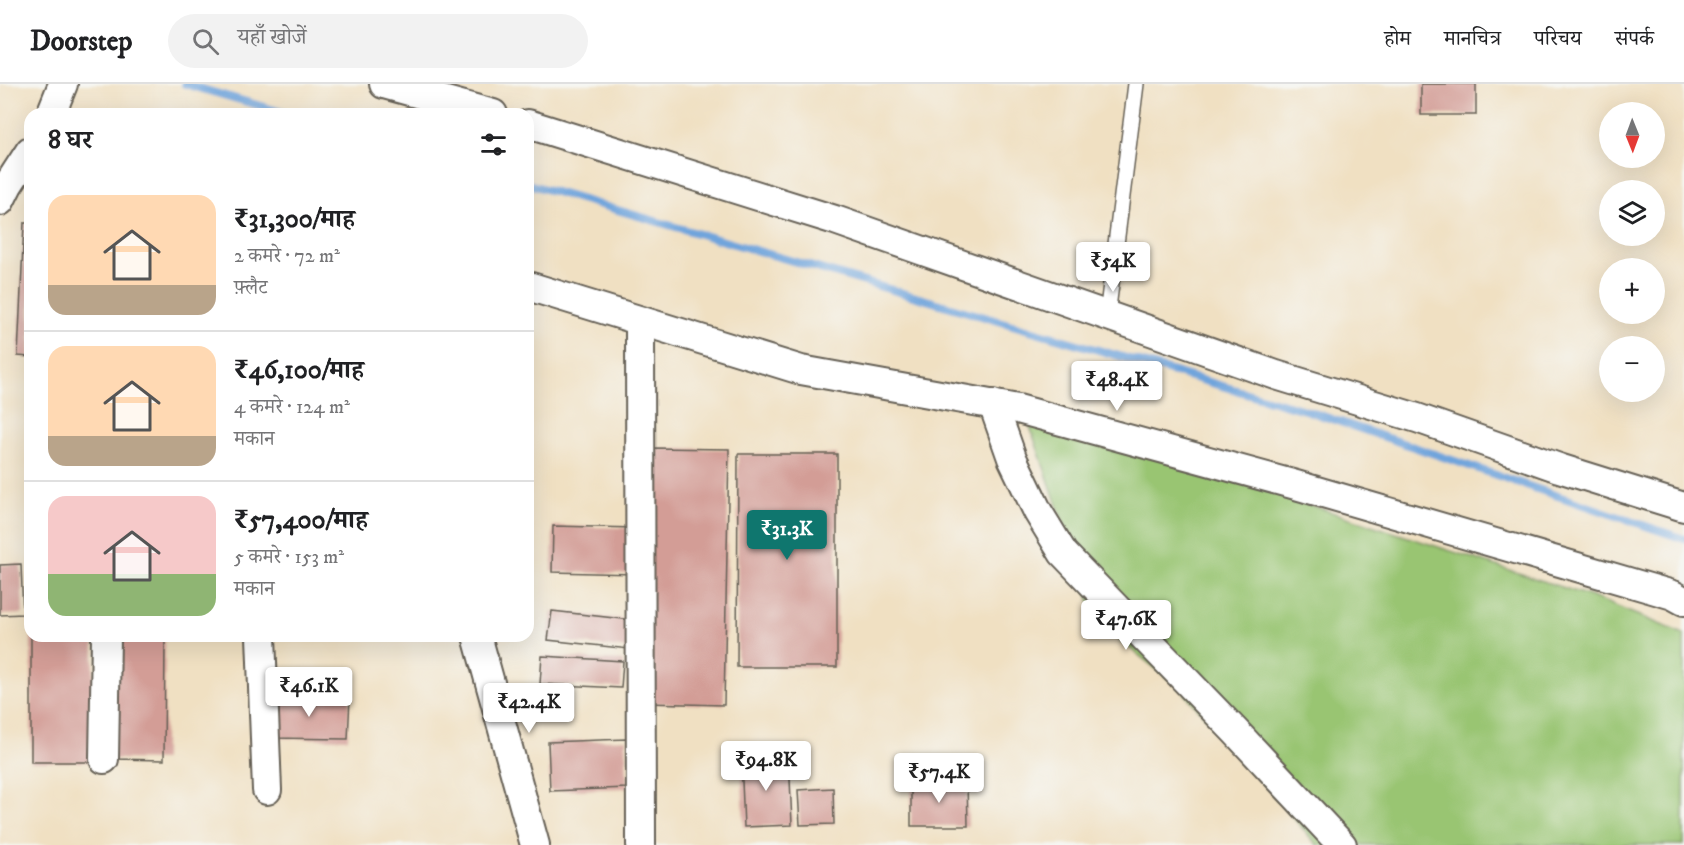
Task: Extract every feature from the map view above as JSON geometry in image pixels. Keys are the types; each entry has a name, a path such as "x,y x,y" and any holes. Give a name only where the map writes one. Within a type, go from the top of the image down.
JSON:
{"street":[{"path":"53,108 63,84"},
{"path":"384,84 471,108"},
{"path":"534,125 835,220 1276,375 1417,418 1559,468 1684,507"},
{"path":"0,201 24,160"},
{"path":"534,288 801,370 993,404 1296,484 1673,595 1684,601"},
{"path":"640,321 641,845"},
{"path":"993,404 1012,458 1038,512 1063,554 1342,845"},
{"path":"104,759 106,642"},
{"path":"261,642 267,790"},
{"path":"479,642 535,845"}],"lane":[{"path":"1107,316 1136,84"}],"green space":[{"path":"1025,412 1595,598 1684,634 1684,845 1317,845 1180,688 1097,622"}],"building":[{"path":"1421,84 1476,84 1476,115 1421,115"},
{"path":"24,223 24,356 18,356"},
{"path":"650,448 729,449 724,705 645,703"},
{"path":"738,454 837,454 837,667 737,667"},
{"path":"553,526 636,528 635,574 552,572"},
{"path":"21,564 23,614 0,615 0,565"},
{"path":"552,611 632,620 629,649 548,640"},
{"path":"31,642 94,642 93,762 31,762"},
{"path":"114,642 165,642 164,760 113,759"},
{"path":"542,656 623,661 621,688 540,684"},
{"path":"270,696 350,698 348,739 269,738"},
{"path":"626,739 627,788 550,791 548,742"},
{"path":"789,756 792,825 744,827 741,758"},
{"path":"911,781 967,781 968,826 911,826"},
{"path":"833,788 834,824 800,825 798,790"}],"waterway":[{"path":"185,84 267,108"},
{"path":"534,186 1308,411 1684,539"}]}
